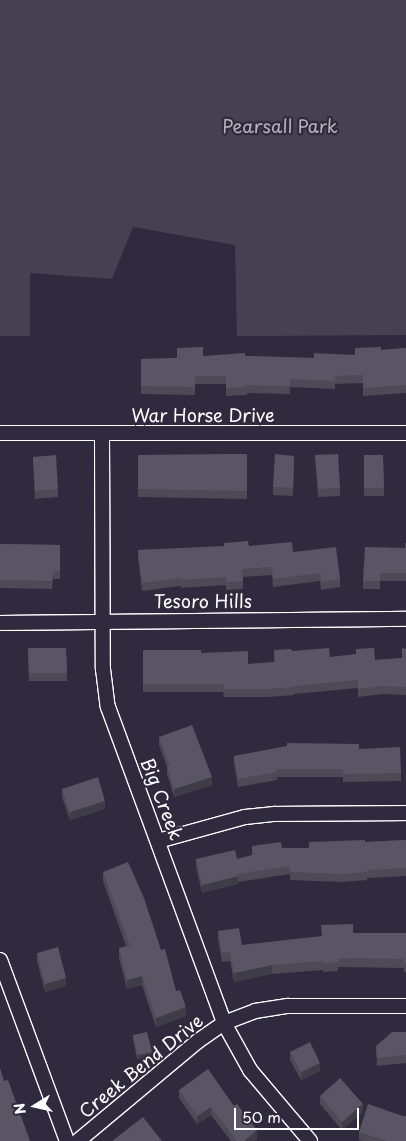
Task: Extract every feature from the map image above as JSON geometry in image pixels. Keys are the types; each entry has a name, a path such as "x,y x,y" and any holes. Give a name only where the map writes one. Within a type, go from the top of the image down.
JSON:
{"street":[{"name":"War Horse Drive","path":"0,434 406,433"},
{"name":"Big Creek","path":"102,434 102,669 108,707 224,1023 250,1070 310,1141"},
{"name":"Tesoro Hills","path":"0,623 102,620 406,619"},
{"path":"158,841 245,817 275,814 406,813"},
{"path":"0,960 67,1141"},
{"name":"Creek Bend Drive","path":"78,1141 198,1041 224,1023 255,1011 288,1006 406,1006"}],"green space":[{"name":"Pearsall Park","path":"0,0 406,0 406,335 237,336 235,245 133,227 112,279 30,273 30,336 0,336"}],"building":[{"path":"203,347 203,356 245,353 245,356 314,358 314,353 355,355 355,348 381,347 381,350 406,348 406,385 363,388 363,375 335,376 335,381 290,379 290,386 246,385 247,387 226,388 226,376 195,376 195,387 141,386 141,359 177,358 177,348"},
{"path":"247,454 247,491 138,489 138,455"},
{"path":"275,454 294,456 293,488 273,487"},
{"path":"338,454 340,488 318,489 315,455"},
{"path":"56,455 58,489 35,491 33,457"},
{"path":"364,455 383,455 384,488 364,488"},
{"path":"248,541 249,546 292,542 293,552 336,547 340,579 321,582 320,573 273,579 272,567 242,569 243,581 226,582 226,577 181,580 181,578 142,583 138,550 224,546 224,543"},
{"path":"0,544 60,545 60,571 53,571 52,581 0,580"},
{"path":"365,547 406,548 406,573 380,573 380,581 363,581"},
{"path":"28,648 66,648 67,673 29,673"},
{"path":"329,648 330,657 356,654 356,649 374,648 375,660 402,658 402,648 406,649 406,687 383,686 358,689 358,680 268,689 224,689 223,684 143,684 143,650 201,650 201,653 248,651 248,664 275,662 274,650 291,649 292,651"},
{"path":"192,725 212,777 174,789 167,766 170,766 159,737"},
{"path":"287,743 359,744 359,749 400,747 401,773 343,774 343,769 276,769 277,772 238,779 234,756 287,746"},
{"path":"98,777 105,801 70,812 62,789"},
{"path":"365,840 365,842 406,840 406,868 367,870 367,872 343,874 290,872 290,866 237,874 238,876 202,885 196,859 235,850 237,859 253,855 252,846 281,842 282,848 309,848 309,842"},
{"path":"128,862 144,898 161,950 165,949 176,991 180,990 186,1007 156,1018 142,976 127,980 119,948 130,946 103,872"},
{"path":"353,924 353,933 406,933 406,963 404,963 404,959 338,958 338,962 323,963 323,961 272,965 234,973 230,952 222,953 218,931 239,928 242,945 322,936 321,925"},
{"path":"58,947 66,978 45,984 37,953"},
{"path":"147,1032 152,1052 137,1055 133,1035"},
{"path":"392,1032 406,1032 406,1055 377,1058 376,1046"},
{"path":"310,1042 320,1063 301,1072 290,1052"},
{"path":"0,1068 4,1081 8,1080 30,1141 0,1141"},
{"path":"208,1069 234,1106 237,1104 257,1130 244,1141 237,1141 211,1107 197,1116 179,1090"},
{"path":"340,1078 363,1104 342,1122 320,1096"},
{"path":"368,1104 406,1116 406,1141 388,1141 359,1132"},
{"path":"143,1117 162,1141 112,1141"}]}
